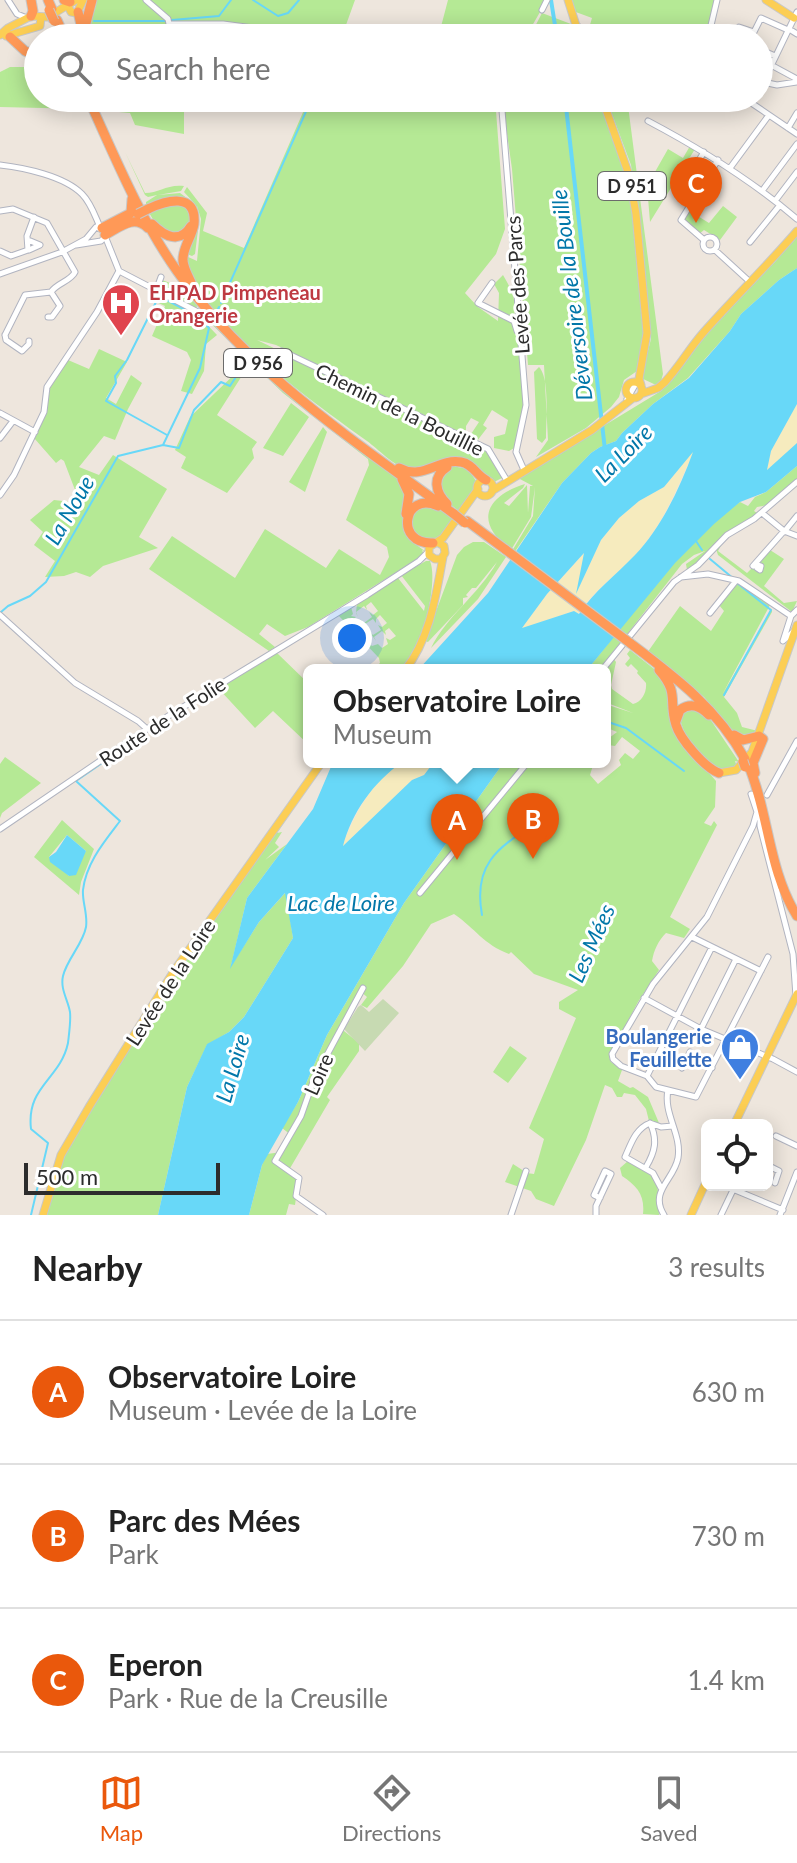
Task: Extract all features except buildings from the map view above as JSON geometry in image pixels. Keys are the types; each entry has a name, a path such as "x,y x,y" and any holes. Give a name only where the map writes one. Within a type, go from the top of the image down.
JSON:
{"highway":[{"path":"31,0 33,11 42,12 58,24"},
{"path":"86,24 92,0"},
{"path":"74,4 79,24"},
{"path":"6,34 24,50"},
{"name":"D 956","path":"96,112 131,191 188,287 237,343 291,391 694,693 720,723 745,763 762,806 781,882 796,913"},
{"name":"D 956","path":"97,112 151,226 193,288 230,331 271,371 393,467 416,473 460,462 471,466 485,487"},
{"path":"100,233 131,213 131,191"},
{"path":"100,233 175,200 185,203 194,225 183,260 193,288"},
{"path":"100,233 136,220 165,235 179,237 189,230 192,214"},
{"path":"453,511 437,488 437,478 442,470 454,464 464,465 485,487"},
{"path":"393,467 409,490 405,521 408,535 434,552"},
{"name":"D 956","path":"434,552 411,534 407,523 410,511 428,502 453,511"},
{"name":"D 956","path":"629,644 695,698 720,723"},
{"name":"D 956","path":"657,667 672,688 676,724 705,765 719,773"},
{"name":"D 956","path":"676,724 680,710 692,705 702,708 740,740 759,736 763,742 753,763 776,877 784,899 796,913"},
{"path":"776,877 780,900"}],"main road":[{"path":"568,0 575,24"},
{"path":"766,0 796,17"},
{"path":"42,12 48,17 74,4"},
{"path":"6,34 42,12"},
{"path":"6,34 42,12"},
{"name":"D 951","path":"607,112 629,175 647,314 647,333 635,390"},
{"path":"409,664 422,642 439,580 434,552 485,487 524,470 592,430 635,390 661,386 695,342 797,231"},
{"path":"434,552 445,548 456,520 485,487 524,470"},
{"path":"759,736 796,627"},
{"name":"D 956","path":"719,773 741,766 759,736"},
{"name":"Levée de la Loire","path":"43,1215 61,1155 89,1107 174,971 318,768"},
{"path":"737,1119 796,995"},
{"path":"693,1214 702,1191"}],"street":[{"path":"146,0 168,19 169,24"},
{"path":"542,10 547,0"},
{"path":"711,24 717,0"},
{"path":"10,3 19,16 42,12"},
{"path":"6,34 10,3"},
{"path":"773,60 796,17"},
{"path":"758,24 761,18 797,34"},
{"path":"773,66 797,81"},
{"path":"773,85 797,81"},
{"name":"Levée des Parcs","path":"502,112 526,405 516,454 524,470"},
{"path":"766,112 797,134"},
{"path":"788,128 797,113"},
{"path":"730,168 769,115"},
{"path":"648,121 718,160 797,219"},
{"path":"762,191 797,144"},
{"path":"679,192 704,152"},
{"path":"715,250 708,252 704,249 704,240 681,220 718,160"},
{"path":"0,165 61,181 84,196 119,271 198,312"},
{"path":"750,242 797,172"},
{"path":"0,211 10,209 47,223 74,269 75,274 51,292 25,295 3,335 22,351 29,341"},
{"path":"28,250 34,217"},
{"path":"0,274 62,252 100,233"},
{"path":"704,240 708,237 715,239 715,250"},
{"path":"0,251 11,256 40,245 28,240"},
{"path":"715,250 750,282"},
{"path":"0,495 14,475 35,432 46,406 47,387 97,312 119,271"},
{"path":"156,291 161,277"},
{"path":"492,283 478,303 514,321 519,331"},
{"path":"48,317 52,317 60,306 51,292"},
{"path":"514,321 518,312"},
{"name":"Chemin de la Bouillie","path":"282,351 488,449 506,479"},
{"path":"0,413 35,432"},
{"path":"0,438 13,421"},
{"path":"607,664 657,600 681,577 698,565 727,535 762,513 797,482"},
{"path":"762,513 784,532 797,536"},
{"path":"755,565 797,516"},
{"name":"Route de la Folie","path":"0,829 147,729 434,552"},
{"path":"681,577 713,574 740,582 791,616"},
{"path":"710,613 735,582"},
{"path":"796,627 783,641 791,616 797,610"},
{"path":"0,615 75,683 147,729"},
{"path":"768,957 696,1097 656,1087 647,1076 621,1066 613,1059 612,1054 644,998 707,917 757,826 762,806 797,741"},
{"path":"420,893 523,768"},
{"path":"751,794 762,806"},
{"path":"757,826 780,900 796,972 796,995"},
{"path":"692,937 761,971"},
{"path":"647,1076 712,947"},
{"path":"701,1029 736,959"},
{"name":"Loire","path":"323,1215 296,1196 299,1178 275,1161 301,1116 314,1079 363,988"},
{"path":"644,998 725,1041 797,1072"},
{"path":"682,1068 689,1054 712,1068"},
{"path":"668,1090 666,1101 679,1157 661,1188 660,1206 663,1215 672,1215"},
{"path":"650,1123 661,1127 673,1126"},
{"path":"650,1123 637,1132 625,1157 653,1173 661,1188"},
{"path":"646,1167 655,1146 650,1123"},
{"path":"776,1136 797,1146"},
{"path":"773,1168 779,1171 775,1183"},
{"path":"511,1215 526,1171"},
{"path":"596,1215 611,1174 605,1171 594,1195 600,1198"},
{"path":"736,1191 781,1213 797,1172"},
{"path":"721,1215 733,1191"}],"green space":[{"path":"97,0 355,0 346,24 89,24"},
{"path":"448,0 547,0 533,24 442,24"},
{"path":"570,0 716,0 709,24 590,24 592,18 573,11"},
{"path":"542,13 571,24 536,24"},
{"path":"10,67 24,67 24,108 0,107 0,72"},
{"path":"119,112 184,112 184,134 135,125 130,113"},
{"path":"303,112 496,112 505,229 496,254 465,293 498,321 499,293 494,284 503,275 512,292 515,309 512,322 518,334 524,403 516,447 509,451 494,448 494,437 505,434 508,420 492,410 483,425 487,428 477,441 469,437 479,422 471,418 466,426 466,435 276,345 257,340 485,449 504,477 494,482 482,475 468,460 415,470 402,467 260,358 210,306 194,280 186,256 197,261 201,219 197,206 199,222 195,254 192,256 187,254 193,231 187,202 146,208 146,202 157,195 145,195 125,152 145,193 184,186 181,191 158,195 180,193 195,204 184,192 187,187 207,213 203,231 244,248"},
{"path":"504,112 604,112 631,199 645,323 637,371 624,380 619,397 611,407 586,428 536,457 548,440 544,365 528,365 512,169"},
{"path":"611,112 629,112 663,374 656,385 641,378 651,339 631,165"},
{"path":"690,146 695,149 650,222 647,186 668,149 683,158"},
{"path":"168,203 184,205 190,213 190,224 179,236 160,231 148,211"},
{"path":"723,206 737,217 720,240 704,230 699,234 683,220 688,210 709,223"},
{"path":"797,235 797,268 741,314 688,378 653,404 616,441 591,453 562,483 514,553 512,551 533,516 535,487 531,517 511,550 499,540 488,520 493,503 501,495 525,484 504,503 509,506 527,485 528,513 530,486 533,486 518,478 661,391 696,345"},
{"path":"162,280 181,287 197,305 196,313 217,335 206,344 204,371 192,394 181,391 191,360 187,352 152,336 165,306 152,300"},
{"path":"200,313 211,317 397,475 407,488 404,526 410,540 426,552 422,550 424,555 308,627 285,636 267,624 259,634 275,647 269,651 149,569 172,536 235,578 265,529 326,568 339,549 380,575 389,557 387,547 346,520 369,465 368,459 283,393"},
{"path":"99,349 127,362 106,398 116,404 131,375 142,383 115,440 104,436 79,467 99,475 113,455 167,489 139,537 158,548 103,566 90,577 76,572 45,577 55,561 34,545 43,532 30,520 54,500 80,503 64,461 61,459 56,463 34,438 48,407 48,389 68,360 89,369"},
{"path":"539,367 545,380 547,401 546,438 542,443 537,439 534,372"},
{"path":"241,368 245,371 217,415 257,442 252,449 254,458 227,493 181,468 186,457 175,450 190,417"},
{"path":"291,403 309,417 283,456 263,448"},
{"path":"323,427 327,432 305,492 289,482"},
{"path":"452,466 468,469 476,481 475,492 459,511 446,501 438,481"},
{"path":"797,466 797,480 768,505 757,507 754,511 757,513 764,508 747,521 727,533 690,569 687,570 686,564 705,551 682,564 604,664 592,664 698,537 740,502 748,506 755,497 766,492"},
{"path":"434,505 454,517 437,540 416,539 409,521 415,509"},
{"path":"473,542 484,542 506,557 478,599 431,648 497,562 476,588 466,595 468,597 463,598 463,605 428,642 425,641 457,555"},
{"path":"723,542 718,551 747,573 753,567 757,571 763,570 764,566 759,561 770,550 784,559 764,586 784,603 797,601 792,612 718,555 716,549"},
{"path":"430,561 431,595 425,623 417,647 405,664 379,664 379,658 339,616 331,618 351,607 351,616 356,617 351,621 358,629 362,626 364,629 360,632 366,640 370,638 368,642 372,646 378,644 382,648 388,644 386,638 390,640 396,636 389,628 385,631 386,635 382,631 374,637 376,641 369,631 373,635 381,630 378,625 382,627 387,623 380,615 376,623 373,619 365,624 367,629 360,619 364,623 372,617 369,612 373,615 378,611 371,602 366,606 367,610 364,606 356,612 357,603 398,578 424,611 425,606 401,575"},
{"path":"739,583 770,605 722,695 772,609 724,697 737,713 742,727 758,731 745,738 733,732 704,697 647,653 680,606 711,631 724,611 719,605"},
{"path":"630,650 663,676 685,745 716,781 715,807 704,823 711,826 714,821 717,825 670,917 690,929 684,938 666,933 659,942 652,961 659,970 609,1057 622,1070 618,1081 648,1097 659,1123 649,1121 646,1109 635,1095 624,1093 622,1097 617,1097 612,1088 605,1085 586,1140 554,1206 536,1199 531,1191 505,1182 513,1164 534,1174 544,1139 529,1128 576,1018 559,1009 559,1002 578,990 534,974 511,952 509,954 493,946 454,914 431,924 403,966 367,1008 361,1005 367,997 359,990 339,1027 359,1043 359,1051 327,1097 330,1100 289,1170 299,1177 295,1205 289,1204 286,1215 249,1215 262,1165 267,1154 282,1152 291,1135 282,1128 298,1102 327,1035 404,903 500,768 592,768 590,775 598,784 621,765 619,760 625,753 633,759 640,751 622,737 615,746 611,745 611,736 617,732 611,730 611,706 633,713 611,704 611,685 633,704 645,693 646,683 638,671 631,664 628,667 625,664 630,658 627,654"},
{"path":"277,653 303,678 303,739 273,711 255,728 218,688"},
{"path":"613,658 616,662 611,685 609,664"},
{"path":"687,707 706,713 739,762 735,761 737,767 718,770 701,758 683,729 679,715"},
{"path":"5,757 41,783 2,813 0,818 0,764"},
{"path":"291,812 277,833 282,832 275,843 279,847 265,860 287,844 247,898 231,966 259,922 286,892 293,938 244,1017 229,1032 207,1045 187,1087 158,1215 46,1215 61,1159 157,1004 160,1009 165,1001 160,999 187,954"},
{"path":"62,820 94,849 79,895 34,857","holes":["67,835 86,851 69,876 49,857"]},
{"path":"383,999 399,1013 365,1051 344,1029 358,1007 361,1005 369,1012"},
{"path":"510,1046 527,1058 508,1083 493,1072"},
{"path":"628,1161 655,1181 659,1215 643,1214 639,1192 622,1176 620,1168"}],"sand":[{"path":"797,404 797,443 766,472 771,451"},
{"path":"695,449 661,520 630,561 578,614 574,611 521,629 585,552 578,589 601,540 619,518 639,501 664,487"},
{"path":"394,768 429,768 424,775 412,780 341,848 365,800"}],"water":[{"name":"La Loire","path":"797,268 797,404 771,451 767,470 797,443 797,466 766,492 740,502 714,524 675,563 592,664 423,664 488,593 562,483 591,453 616,441 653,404 689,378 741,314","holes":["693,452 676,493 653,533 579,614 574,611 522,628 584,553 576,594 601,540 619,518 639,501 664,487"]},
{"name":"Lac de Loire","path":"330,768 395,768 365,799 352,821 343,846 412,780 424,775 429,768 500,768 404,903 327,1035 298,1102 262,1165 249,1215 158,1215 187,1087 207,1044 229,1032 244,1017 293,938 285,893 259,922 230,969 247,898 313,809"},
{"path":"67,835 86,851 76,875 69,876 50,862 49,857"}],"waterway":[{"path":"172,20 219,16 231,0"},
{"path":"253,0 278,16 288,13 299,0"},
{"name":"Déversoire de la Bouille","path":"551,0 555,24"},
{"path":"94,21 165,21"},
{"name":"La Noue","path":"221,303 306,112"},
{"name":"Déversoire de la Bouille","path":"567,112 605,450"},
{"name":"La Noue","path":"167,435 106,401 116,383 115,376 127,360 159,296 199,317"},
{"name":"La Noue","path":"217,311 219,307"},
{"name":"La Noue","path":"1,612 30,596 46,582 118,456 163,445 200,368 209,328 202,321"},
{"path":"163,445 179,448 194,410 221,382 230,386 245,363"},
{"path":"696,541 702,550"},
{"path":"710,559 734,579"},
{"path":"724,695 771,610 737,583"},
{"name":"Les Mées","path":"611,723 626,728 684,771"},
{"name":"La Noue","path":"31,1215 48,1143 31,1129 31,1114 38,1093 58,1066 68,1043 70,1012 62,981 86,927 85,880 97,853 120,821 76,781 131,743"},
{"path":"482,915 481,884 490,860 534,825"}],"place":[{"name":"Eperon","path":"696,223"},
{"name":"EHPAD Pimpeneau Orangerie","path":"121,337"},
{"name":"Parc des Mées","path":"533,859"},
{"name":"Observatoire Loire","path":"457,860"},
{"name":"Boulangerie Feuillette","path":"740,1081"}]}
